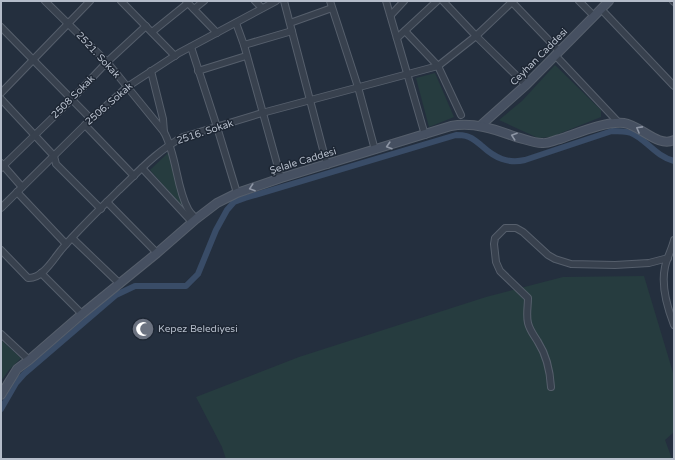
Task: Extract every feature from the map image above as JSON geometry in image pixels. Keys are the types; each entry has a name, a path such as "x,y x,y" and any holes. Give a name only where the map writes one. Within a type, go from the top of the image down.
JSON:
{"street":[{"name":"2521. Sokak","path":"45,1 107,62 164,132 170,143 181,188 194,221"},
{"path":"1,93 90,1"},
{"path":"121,1 175,56"},
{"path":"194,9 204,1"},
{"path":"256,1 262,8"},
{"name":"2506. Sokak","path":"1,208 85,124 127,87 175,56 276,1"},
{"path":"284,1 327,165"},
{"path":"330,1 358,87 375,150"},
{"path":"386,1 425,135"},
{"path":"391,15 404,1"},
{"path":"397,38 438,1"},
{"path":"443,1 526,85"},
{"path":"438,66 476,36 512,1 619,123"},
{"path":"579,1 594,16"},
{"name":"Ceyhan Caddesi","path":"480,126 526,85 609,1"},
{"path":"152,32 187,2 217,33"},
{"path":"290,23 332,8"},
{"path":"601,9 674,86"},
{"path":"236,23 244,45 281,178"},
{"name":"2508 Sokak","path":"2,165 146,26"},
{"path":"1,27 91,119"},
{"path":"244,45 292,31"},
{"path":"405,31 438,66 461,114"},
{"path":"191,47 237,193"},
{"path":"198,71 246,56"},
{"name":"2516. Sokak","path":"1,250 28,278 33,279 41,273 66,244 107,202 170,143 182,137 310,99 438,66"},
{"path":"151,71 164,119 164,132"},
{"path":"1,99 54,156 56,164 101,208"},
{"name":"Şelale Caddesi","path":"1,395 17,369 194,221 217,203 237,193 451,126 464,124 492,129 525,140 544,144 597,127 619,123 627,123 663,142 670,142 674,140"},
{"path":"85,124 134,176"},
{"path":"2,165 22,187"},
{"path":"142,168 194,221"},
{"path":"17,192 66,244"},
{"path":"107,202 157,253"},
{"path":"551,387 550,372 546,359 538,341 531,333 527,321 528,298 500,271 496,262 494,244 495,238 499,233 505,228 516,228 523,232 548,255 555,259 572,264 642,264 668,258"},
{"path":"72,238 120,284"},
{"path":"674,240 664,276 664,288 674,325"},
{"path":"41,273 82,314"},
{"path":"1,334 29,360"}],"green space":[{"path":"555,65 601,110 601,117 551,137 538,138 499,120 522,101"},
{"path":"435,73 454,117 429,127 416,78"},
{"path":"169,152 173,173 186,211 150,170"},
{"path":"644,276 674,376 674,432 665,440 672,459 226,459 222,447 196,397 299,357 486,297 563,277"},
{"path":"1,340 21,358 1,381"}],"waterway":[{"path":"1,409 16,383 24,374 116,295 135,286 186,286 198,274 216,230 227,210 234,202 456,135 470,137 497,157 519,161 612,131 624,131 631,133 641,139 656,152 667,159 674,161"}],"place":[{"name":"Kepez Belediyesi","path":"143,329"}]}
